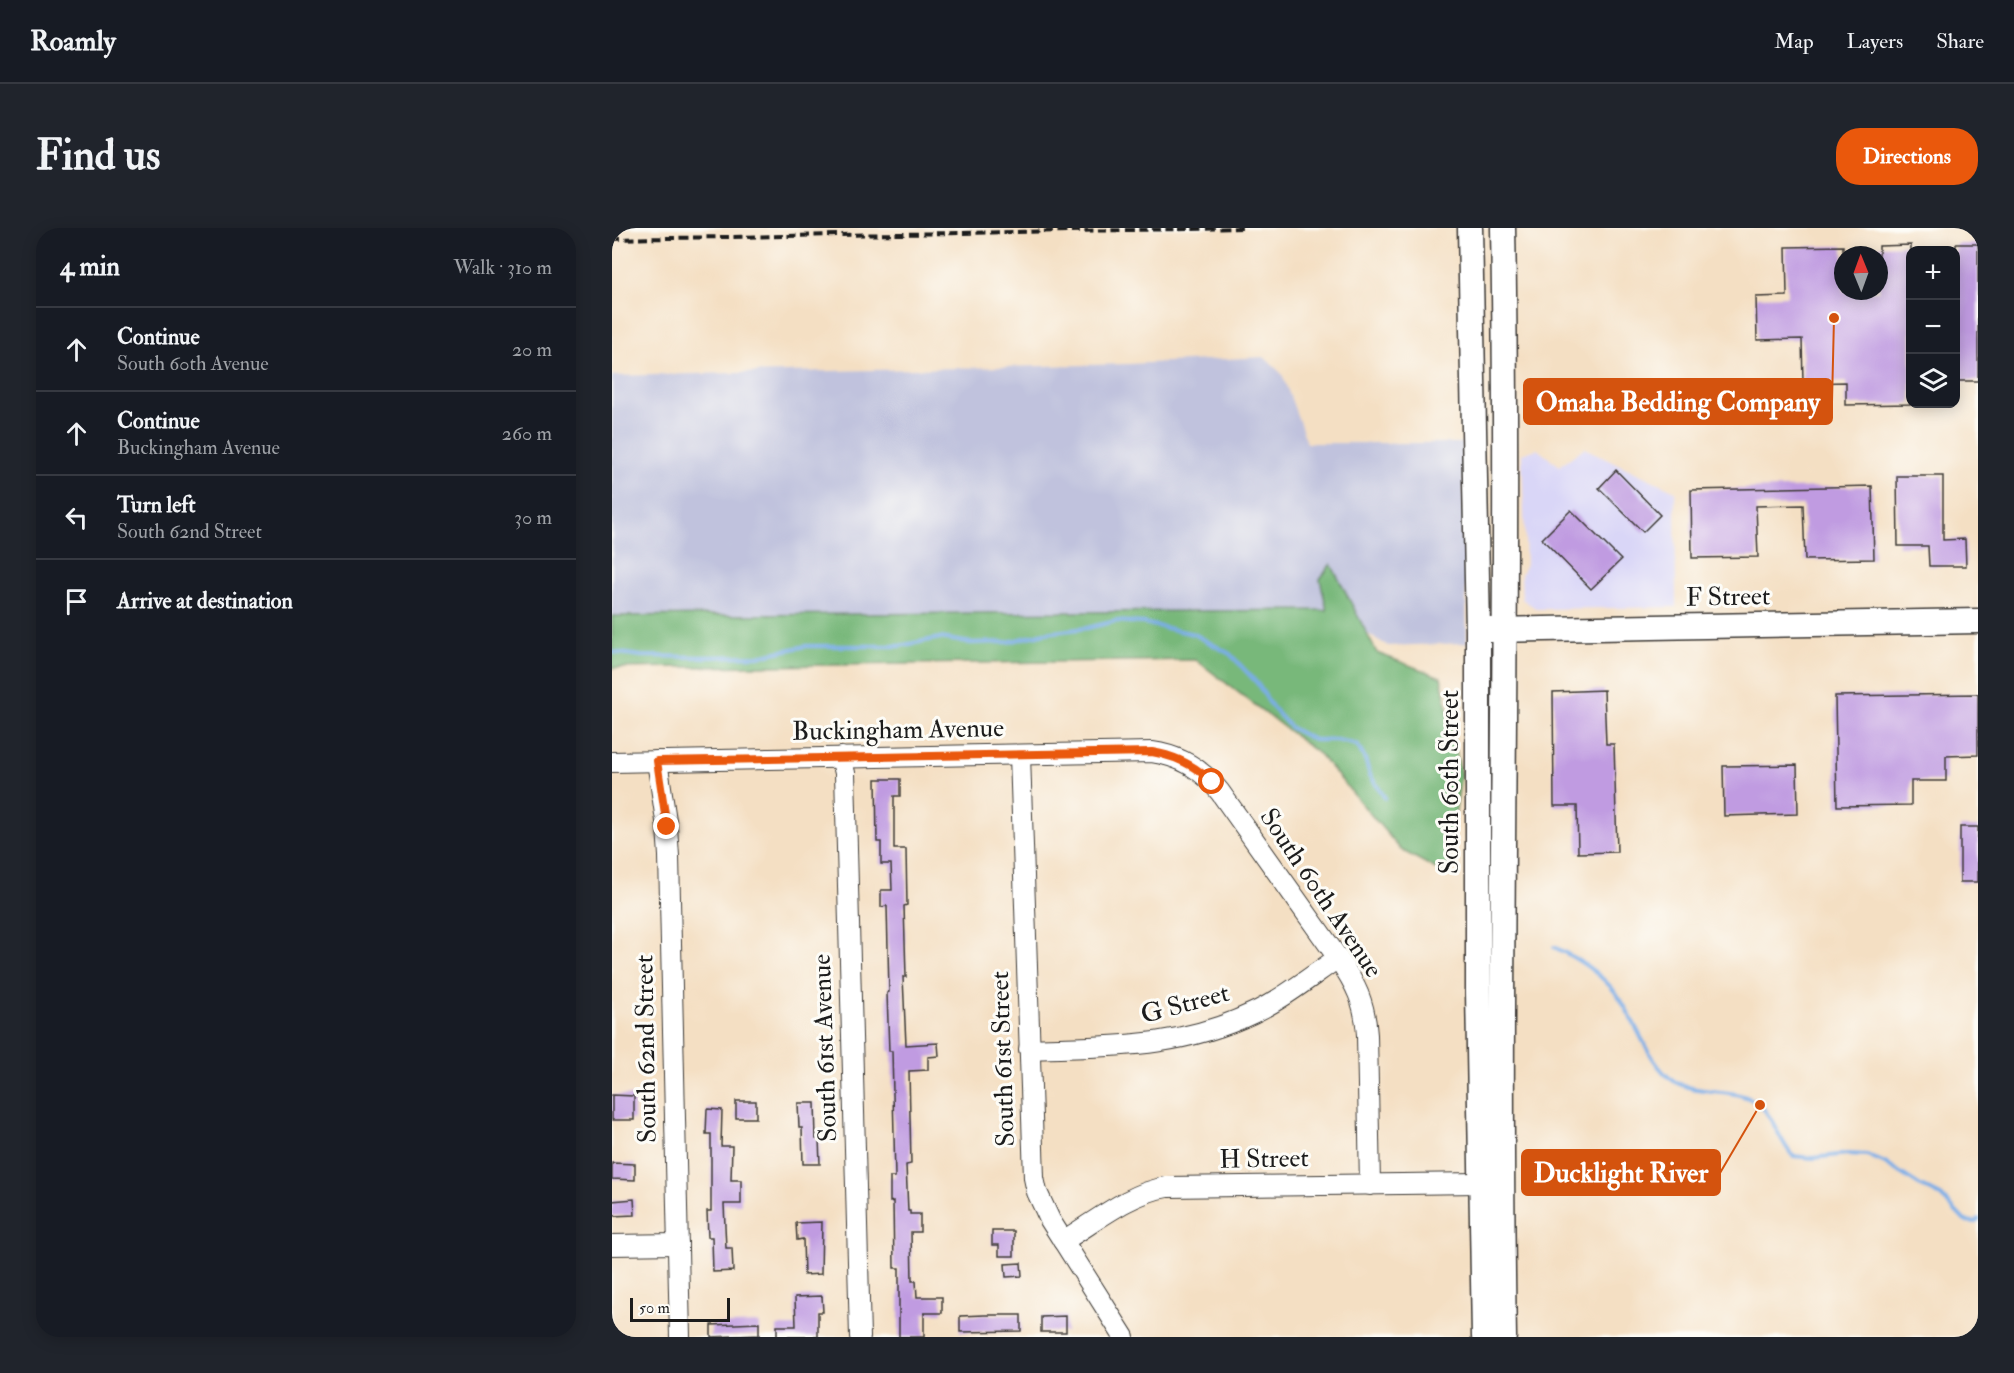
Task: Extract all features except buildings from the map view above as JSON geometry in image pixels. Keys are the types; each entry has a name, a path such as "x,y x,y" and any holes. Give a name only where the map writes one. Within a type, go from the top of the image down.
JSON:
{"main road":[{"name":"South 60th Street","path":"1470,228 1479,630 1478,1003 1484,1337"},
{"name":"South 60th Street","path":"1503,228 1506,629 1501,1111 1504,1337"},
{"name":"F Street","path":"1479,630 1978,621"}],"street":[{"name":"Buckingham Avenue","path":"612,762 1152,752 1184,761"},
{"name":"South 61st Street","path":"1020,754 1034,1178 1043,1206 1124,1337"},
{"name":"South 61st Avenue","path":"841,757 844,773 860,1337"},
{"name":"South 62nd Street","path":"657,761 669,856 680,1337"},
{"name":"South 60th Avenue","path":"1184,761 1212,782 1338,958 1360,996 1366,1016 1370,1185"},
{"name":"G Street","path":"1029,1049 1143,1045 1196,1035 1255,1013 1281,998 1338,958"},
{"name":"H Street","path":"1063,1241 1136,1196 1167,1187 1481,1183"},
{"path":"612,1245 678,1244"}],"shaded area":[{"path":"1264,357 1282,374 1307,443 1463,443 1467,643 1388,646 1328,610 612,616 612,376 1129,364"},
{"path":"1584,448 1675,491 1676,607 1537,609 1522,599 1521,575 1526,564 1522,454 1537,449 1559,466"}],"green space":[{"path":"1331,564 1377,653 1441,677 1461,775 1447,875 1401,850 1320,755 1196,660 612,668 612,616 1327,610 1320,579"}],"waterway":[{"path":"612,652 641,656 758,656 806,646 899,646 940,638 971,643 1008,642 1116,621 1143,623 1194,634 1230,654 1257,683 1272,707 1291,728 1314,740 1337,740 1357,745 1370,775 1385,798"},
{"path":"1554,947 1588,967 1609,985 1623,1003 1657,1064 1674,1081 1695,1089 1742,1095 1752,1100 1766,1112 1793,1156 1813,1158 1847,1154 1867,1155 1941,1196 1965,1221 1975,1222 1978,1219"}],"railway":[{"path":"612,239 1244,228"}],"place":[{"name":"Omaha Bedding Company","path":"1834,318"},
{"name":"Ducklight River","path":"1760,1105"}],"route":[{"path":"667,827 657,761 1152,752 1184,761 1212,782"}]}
